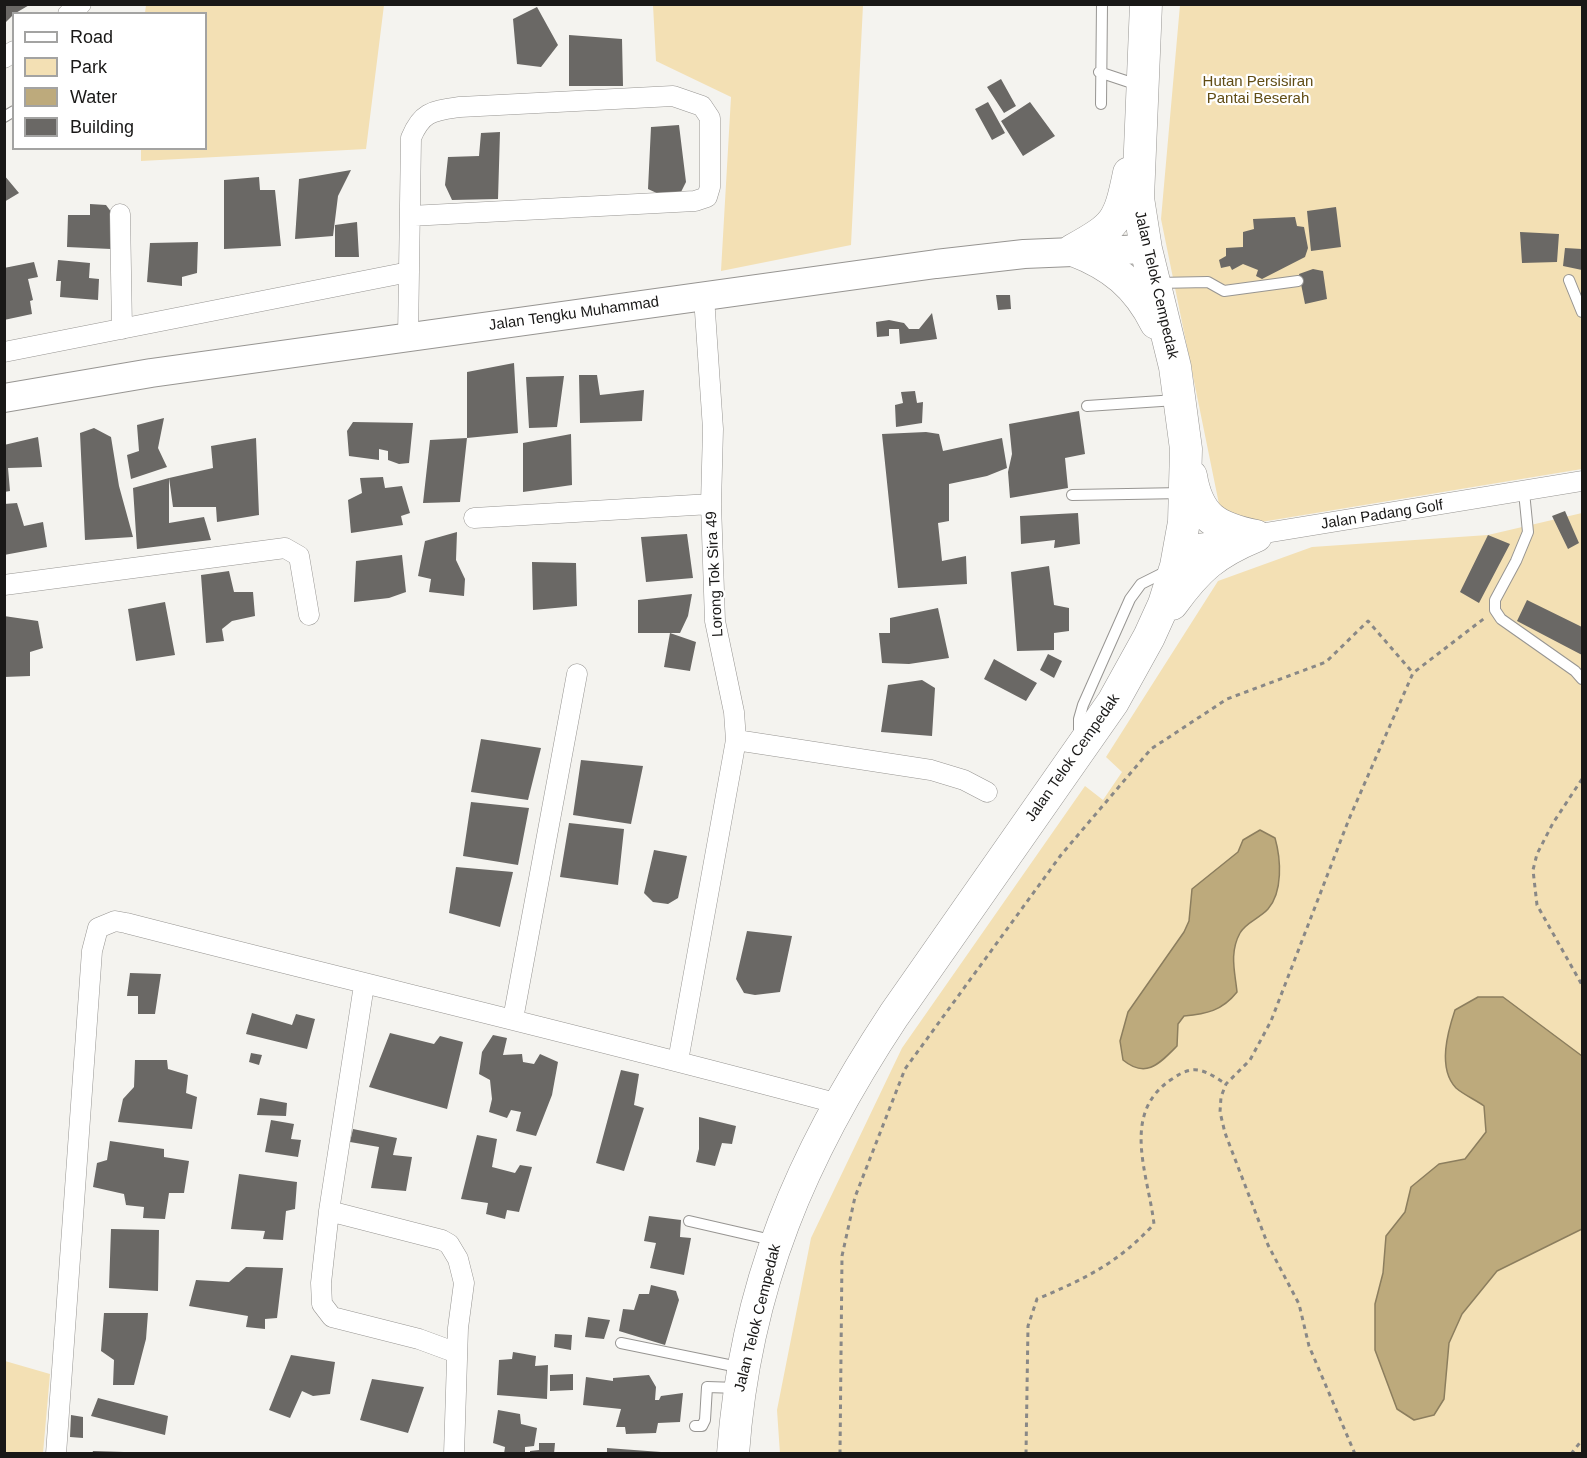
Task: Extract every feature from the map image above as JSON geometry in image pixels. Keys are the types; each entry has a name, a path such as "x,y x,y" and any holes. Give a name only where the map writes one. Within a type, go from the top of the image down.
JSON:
{"main road":[{"name":"Jalan Telok Cempedak","path":"733,1454 741,1378 768,1264 798,1184 839,1104 894,1015 1113,702 1149,637 1164,604 1178,556 1186,493 1186,449 1175,367 1146,249 1138,198 1139,128 1146,4"},
{"path":"1073,250 1110,227 1118,214 1139,128"},
{"name":"Jalan Tengku Muhammad","path":"4,398 150,373 948,263 1073,250 1146,249"},
{"path":"1073,250 1109,266 1137,290 1149,309 1175,367"},
{"path":"1186,449 1193,490 1207,517 1232,531 1256,536"},
{"path":"1149,637 1194,575 1210,558 1256,536"}],"street":[{"path":"408,337 411,138 417,123 428,113 460,108 673,96 702,106 710,118 710,187 707,197 695,201 410,216"},
{"path":"120,214 122,329"},
{"path":"4,352 409,272"},
{"name":"Lorong Tok Sira 49","path":"678,1061 736,740 734,712 715,621 711,504 713,429 704,297"},
{"name":"Jalan Padang Golf","path":"1178,556 1256,536 1582,481"},
{"path":"474,518 711,504"},
{"path":"4,585 285,548 299,556 309,615"},
{"path":"513,1019 577,674"},
{"path":"736,740 931,770 964,780 987,792"},
{"path":"56,1454 89,984 94,938 98,928 106,923 126,923 364,985 513,1019 839,1104"},
{"path":"364,985 328,1211 320,1294 326,1312 332,1317 419,1339 457,1353"},
{"path":"328,1211 422,1235 448,1245 464,1271 457,1353 454,1454"}],"lane":[{"path":"1101,104 1099,72 1102,4"},
{"path":"1099,72 1141,86"},
{"path":"1569,280 1582,312"},
{"path":"1155,283 1208,282 1224,291 1298,281"},
{"path":"1087,406 1179,400"},
{"path":"1524,492 1528,532 1516,561 1495,600 1495,610 1501,619 1575,670 1582,679"},
{"path":"1072,495 1186,493"},
{"path":"1080,750 1079,719 1083,705 1130,599 1141,584 1178,556"},
{"path":"689,1221 776,1241"},
{"path":"621,1343 741,1378"},
{"path":"695,1426 702,1426 705,1420 707,1387 741,1378"}],"path":[{"path":"1355,1454 1309,1346 1299,1304 1268,1245 1225,1133 1220,1112 1226,1084 1250,1060 1271,1021 1349,819 1413,673 1495,610"},
{"path":"840,1454 842,1257 855,1197 905,1069 1054,865 1151,749 1227,699 1326,662 1368,621 1413,673"},
{"path":"1582,779 1553,823 1537,854 1533,870 1537,905 1582,986"},
{"path":"1026,1454 1028,1326 1037,1299 1084,1279 1120,1256 1154,1224 1140,1131 1144,1107 1156,1090 1186,1070 1204,1070 1226,1084"},
{"path":"1571,1454 1582,1440"}],"green space":[{"path":"146,5 384,5 366,149 141,161 141,150 207,150 207,12 145,12"},
{"path":"653,5 863,5 851,245 721,271 731,97 656,61"},
{"name":"Hutan Persisiran Pantai Beserah","path":"1180,5 1582,5 1582,469 1243,525 1220,509 1161,219"},
{"path":"1582,513 1582,1453 780,1454 777,1410 811,1238 902,1048 1085,786 1103,800 1122,772 1106,757 1218,581 1312,547 1488,535"},
{"path":"5,1361 50,1374 43,1453 5,1453"}],"water":[{"path":"1260,830 1275,838 1279,856 1278,885 1273,902 1268,909 1245,926 1237,940 1234,962 1237,992 1213,1010 1184,1016 1178,1024 1177,1046 1158,1063 1145,1069 1131,1066 1123,1060 1120,1041 1128,1012 1184,932 1189,921 1192,889 1238,852 1243,840"},
{"path":"1478,997 1503,997 1582,1056 1582,1229 1497,1271 1462,1314 1449,1343 1444,1399 1434,1415 1414,1420 1397,1409 1375,1350 1375,1304 1383,1273 1386,1236 1405,1212 1411,1187 1439,1164 1465,1159 1486,1132 1484,1106 1456,1088 1450,1080 1445,1060 1447,1039 1455,1010"}],"building":[{"path":"4,4 31,4 17,12 12,12 12,16 6,22"},
{"path":"537,7 558,45 541,67 517,64 513,19"},
{"path":"569,35 622,39 623,86 569,86"},
{"path":"1001,79 1016,106 1004,113 987,87"},
{"path":"988,102 1005,133 992,140 975,109"},
{"path":"1030,102 1055,136 1023,156 1001,121"},
{"path":"679,125 686,182 676,202 648,189 651,127"},
{"path":"500,132 498,199 452,200 445,185 448,157 479,156 481,133"},
{"path":"351,170 338,196 333,236 295,239 299,179"},
{"path":"4,175 19,193 4,202"},
{"path":"259,177 260,190 275,190 281,246 224,249 224,180"},
{"path":"90,204 106,205 112,213 111,249 67,247 68,215 90,215"},
{"path":"1336,207 1341,247 1311,251 1307,211"},
{"path":"1295,217 1297,226 1304,227 1308,248 1305,257 1262,279 1256,276 1258,270 1243,264 1232,270 1230,266 1221,268 1219,260 1226,256 1226,248 1243,247 1243,232 1254,229 1253,219"},
{"path":"357,222 359,257 335,257 335,225"},
{"path":"1520,232 1559,234 1557,262 1522,263"},
{"path":"198,242 197,273 182,277 182,286 147,282 150,243"},
{"path":"1565,248 1582,249 1582,270 1563,266"},
{"path":"58,260 90,263 89,278 99,279 98,300 60,297 61,281 56,281"},
{"path":"34,262 38,277 28,279 33,300 30,301 32,314 4,320 4,268"},
{"path":"1313,269 1323,271 1327,299 1305,304 1299,274"},
{"path":"996,295 1010,295 1011,309 998,310"},
{"path":"932,313 937,339 900,344 899,329 889,329 889,336 877,337 876,322 889,320 904,323 909,329 919,329"},
{"path":"514,363 518,433 467,438 467,372"},
{"path":"579,375 597,375 600,395 644,390 642,421 580,423"},
{"path":"564,376 557,427 529,428 526,377"},
{"path":"915,391 917,403 923,402 922,423 896,427 895,405 903,403 901,392"},
{"path":"1079,411 1085,454 1065,458 1068,488 1010,498 1008,472 1012,454 1009,424"},
{"path":"164,418 158,448 167,467 131,479 127,455 139,451 137,425"},
{"path":"353,422 413,423 409,463 399,464 388,460 388,451 379,449 379,460 349,456 347,431"},
{"path":"94,428 111,437 119,486 133,537 85,540 80,433"},
{"path":"926,432 939,434 943,451 1002,438 1007,468 987,476 949,484 949,521 938,523 942,561 966,556 967,584 898,588 882,434"},
{"path":"571,434 572,485 523,492 523,443"},
{"path":"38,437 42,467 8,468 10,491 4,492 4,445"},
{"path":"256,438 259,515 217,522 216,507 173,507 169,478 213,468 211,446"},
{"path":"467,438 460,502 423,503 430,440"},
{"path":"383,477 385,488 402,486 410,513 401,516 403,525 351,533 348,500 362,493 360,478"},
{"path":"169,478 169,523 204,517 211,540 137,549 133,488"},
{"path":"17,503 24,526 43,522 47,547 4,555 4,504"},
{"path":"1565,511 1579,543 1568,549 1552,516"},
{"path":"1078,513 1080,544 1054,548 1055,540 1021,544 1020,516"},
{"path":"457,532 456,560 465,579 464,596 429,592 431,579 418,576 425,541"},
{"path":"687,534 693,578 646,582 641,537"},
{"path":"1488,535 1510,544 1479,603 1460,592"},
{"path":"402,555 406,592 389,598 354,602 356,561"},
{"path":"532,562 576,563 577,606 533,610"},
{"path":"1049,566 1054,605 1069,608 1069,631 1054,633 1054,650 1017,651 1011,572"},
{"path":"229,571 234,592 253,592 255,616 232,621 222,629 224,641 206,643 201,575"},
{"path":"692,594 688,616 680,633 638,633 638,600"},
{"path":"1527,600 1582,627 1582,655 1517,621"},
{"path":"165,602 175,655 136,661 128,609"},
{"path":"938,608 949,658 909,664 882,663 879,633 890,633 890,618"},
{"path":"4,616 38,621 43,648 30,652 30,676 4,677"},
{"path":"670,633 696,642 690,671 664,667"},
{"path":"1048,654 1062,661 1054,678 1040,670"},
{"path":"994,659 1037,683 1026,701 984,679"},
{"path":"922,680 935,688 932,736 881,732 888,685"},
{"path":"481,739 541,748 528,800 471,792"},
{"path":"581,760 643,766 631,824 573,815"},
{"path":"471,802 529,808 518,865 463,856"},
{"path":"569,823 624,829 618,885 560,877"},
{"path":"654,850 687,856 678,898 668,904 653,902 644,893"},
{"path":"456,867 513,872 500,927 449,913"},
{"path":"747,931 792,936 780,992 755,995 744,993 736,979"},
{"path":"130,973 161,974 155,1014 138,1014 138,996 127,996"},
{"path":"252,1013 292,1025 296,1014 315,1019 307,1049 246,1034"},
{"path":"390,1033 434,1044 440,1036 463,1042 447,1109 369,1087"},
{"path":"493,1035 507,1038 503,1055 522,1054 523,1062 534,1064 540,1054 558,1062 552,1095 536,1136 516,1131 521,1112 511,1110 507,1118 489,1112 492,1099 490,1080 479,1074 482,1052"},
{"path":"251,1053 262,1055 259,1065 249,1062"},
{"path":"135,1060 167,1060 168,1069 188,1075 186,1093 197,1097 192,1129 118,1122 123,1099 134,1087"},
{"path":"621,1070 639,1074 634,1105 644,1108 624,1171 596,1163"},
{"path":"260,1098 287,1103 286,1116 257,1115"},
{"path":"699,1117 736,1126 732,1144 722,1143 715,1166 696,1162 699,1149"},
{"path":"271,1120 294,1124 291,1139 301,1140 298,1157 265,1152"},
{"path":"353,1129 397,1138 393,1155 412,1157 406,1191 371,1188 379,1147 350,1142"},
{"path":"477,1135 497,1139 492,1167 515,1173 520,1165 532,1167 519,1212 507,1210 505,1219 486,1214 488,1203 461,1199"},
{"path":"110,1141 164,1149 164,1157 189,1161 184,1193 169,1193 165,1219 143,1218 144,1207 126,1205 124,1194 93,1187 97,1163 107,1160"},
{"path":"239,1174 297,1182 295,1209 286,1211 283,1240 263,1239 265,1231 231,1229"},
{"path":"649,1216 681,1220 680,1237 691,1238 684,1275 650,1268 656,1243 644,1241"},
{"path":"111,1229 159,1230 158,1291 109,1288"},
{"path":"246,1267 283,1268 277,1318 265,1319 265,1329 246,1327 248,1316 189,1306 196,1280 229,1282"},
{"path":"651,1285 676,1291 679,1300 665,1345 619,1331 623,1309 634,1310 639,1294 649,1294"},
{"path":"104,1313 148,1313 146,1339 134,1385 113,1385 114,1360 101,1351"},
{"path":"588,1317 610,1320 604,1339 585,1337"},
{"path":"555,1334 572,1335 571,1350 554,1347"},
{"path":"513,1352 536,1356 535,1366 548,1365 547,1399 497,1395 499,1360 512,1359"},
{"path":"291,1355 335,1362 330,1394 313,1396 302,1391 290,1418 269,1410"},
{"path":"573,1374 573,1390 550,1391 550,1375"},
{"path":"649,1375 656,1387 655,1400 659,1400 661,1396 683,1393 680,1422 658,1423 656,1433 626,1434 625,1427 616,1427 621,1409 583,1405 586,1377 613,1381 613,1378"},
{"path":"372,1379 424,1387 408,1433 360,1420"},
{"path":"98,1398 168,1416 165,1435 91,1416"},
{"path":"498,1410 520,1414 521,1424 537,1428 534,1446 525,1447 525,1454 504,1454 505,1447 493,1443"},
{"path":"71,1415 83,1417 83,1438 70,1437"},
{"path":"539,1443 555,1443 554,1454 530,1454 530,1451 539,1450"},
{"path":"607,1448 661,1452 661,1454 607,1454"},
{"path":"93,1451 124,1452 124,1454 92,1454"}]}
